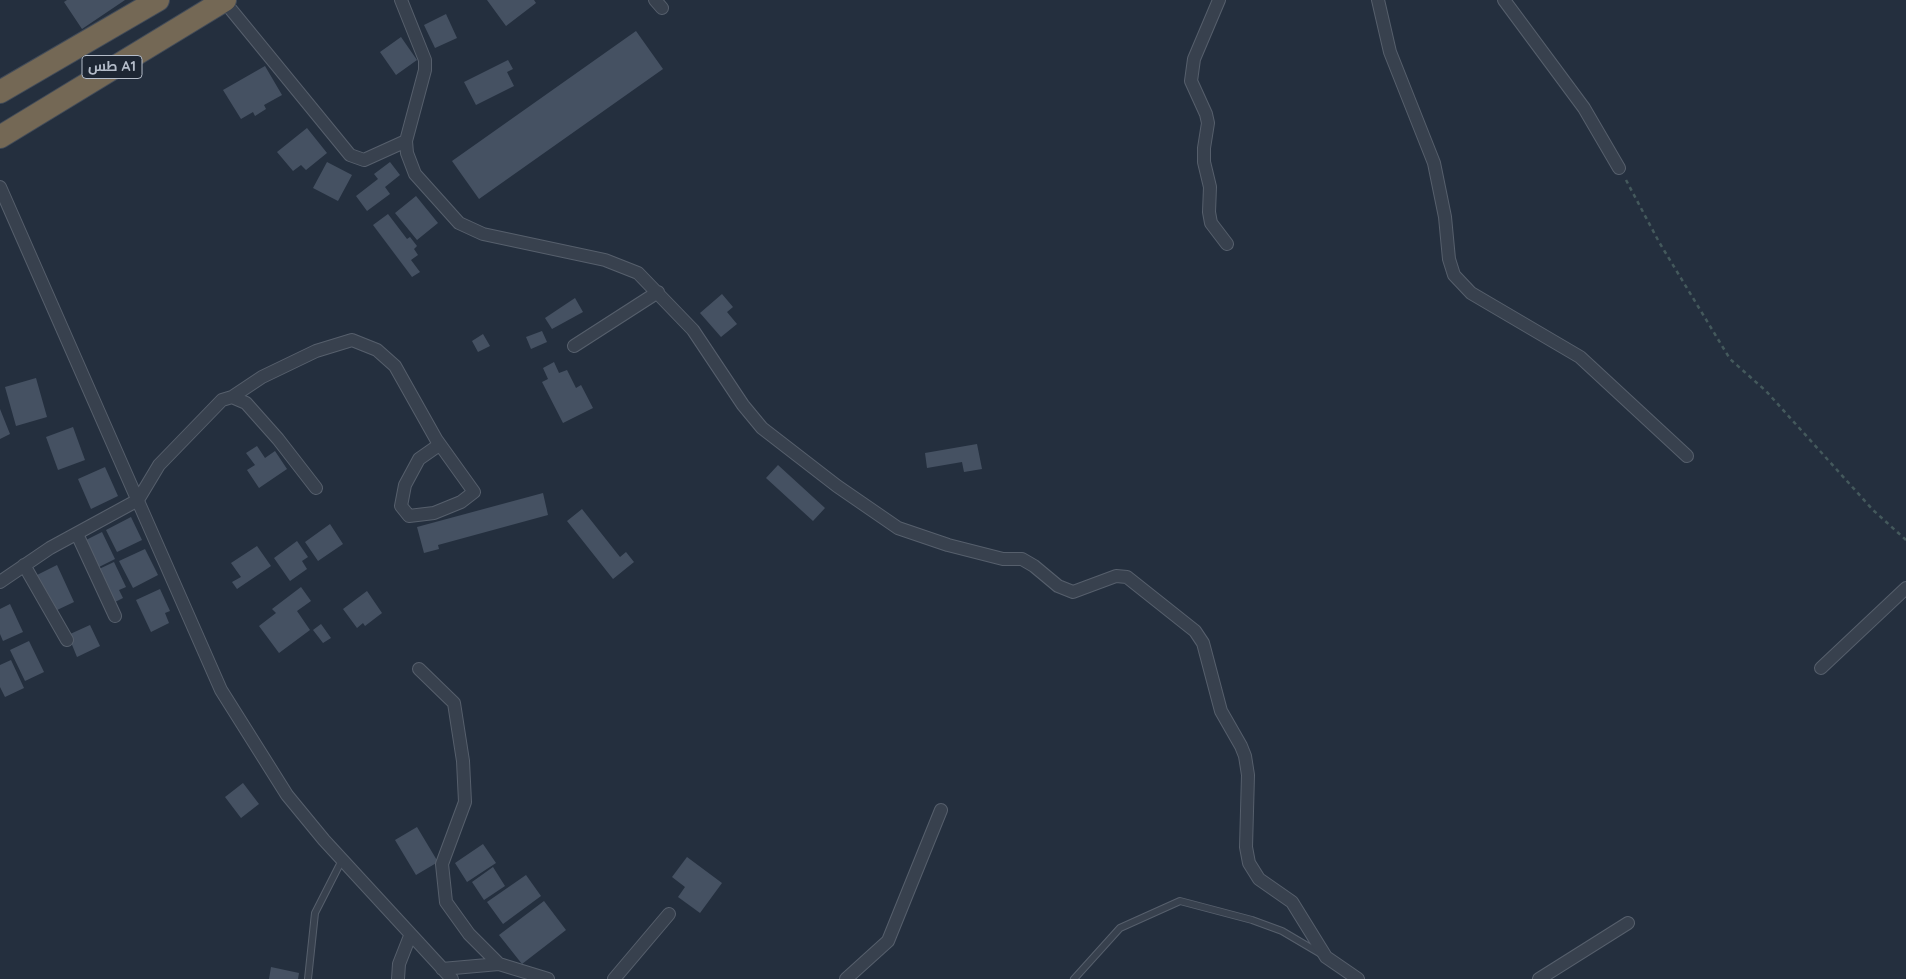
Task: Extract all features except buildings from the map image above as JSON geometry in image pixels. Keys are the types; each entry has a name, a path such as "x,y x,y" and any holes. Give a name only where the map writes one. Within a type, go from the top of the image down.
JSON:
{"highway":[{"name":"طس A1","path":"0,137 224,0"},
{"name":"طس A1","path":"0,92 145,3"}],"street":[{"path":"224,0 350,155 364,160 406,141"},
{"path":"401,0 426,60 406,141 407,153 415,174 459,223 483,234 605,260 623,266 638,274 658,292 693,330 711,353 743,405 762,428 867,508 898,528 923,538 1003,558 1022,559 1034,566 1058,586 1074,592 1116,576 1126,577 1195,632 1203,643 1221,712 1245,756 1248,774 1246,847 1249,863 1259,879 1292,902 1326,957 1358,979"},
{"path":"1219,0 1194,59 1190,81 1206,114 1208,123 1204,162 1210,187 1209,212 1211,223 1227,244"},
{"path":"1378,0 1390,52 1434,163 1445,217 1449,259 1454,275 1471,293 1580,357 1688,456"},
{"path":"1504,0 1584,108 1619,168"},
{"path":"0,187 221,690 287,795 410,936 452,979"},
{"path":"574,346 658,292"},
{"path":"0,582 24,565 138,500 159,465 222,400 232,397 270,373 316,351 352,340 377,350 394,366 436,439 439,445 419,459 405,485 401,506 409,516 434,514 461,502 474,492 436,439"},
{"path":"232,397 246,403 278,439 316,488"},
{"path":"77,534 115,616"},
{"path":"24,565 67,640"},
{"path":"1822,668 1906,588"},
{"path":"419,669 454,703 463,761 465,802 442,864 446,902 469,934 499,964"},
{"path":"846,979 888,941 941,810"},
{"path":"614,979 669,914"},
{"path":"1539,979 1628,923"},
{"path":"398,979 399,964 410,936"},
{"path":"442,969 499,964 548,979"}],"lane":[{"path":"308,979 315,913 342,860"},
{"path":"1074,979 1120,928 1180,901 1252,920 1282,931 1326,957"}],"path":[{"path":"1619,168 1659,242 1730,359 1766,391 1873,510 1906,540"}]}
